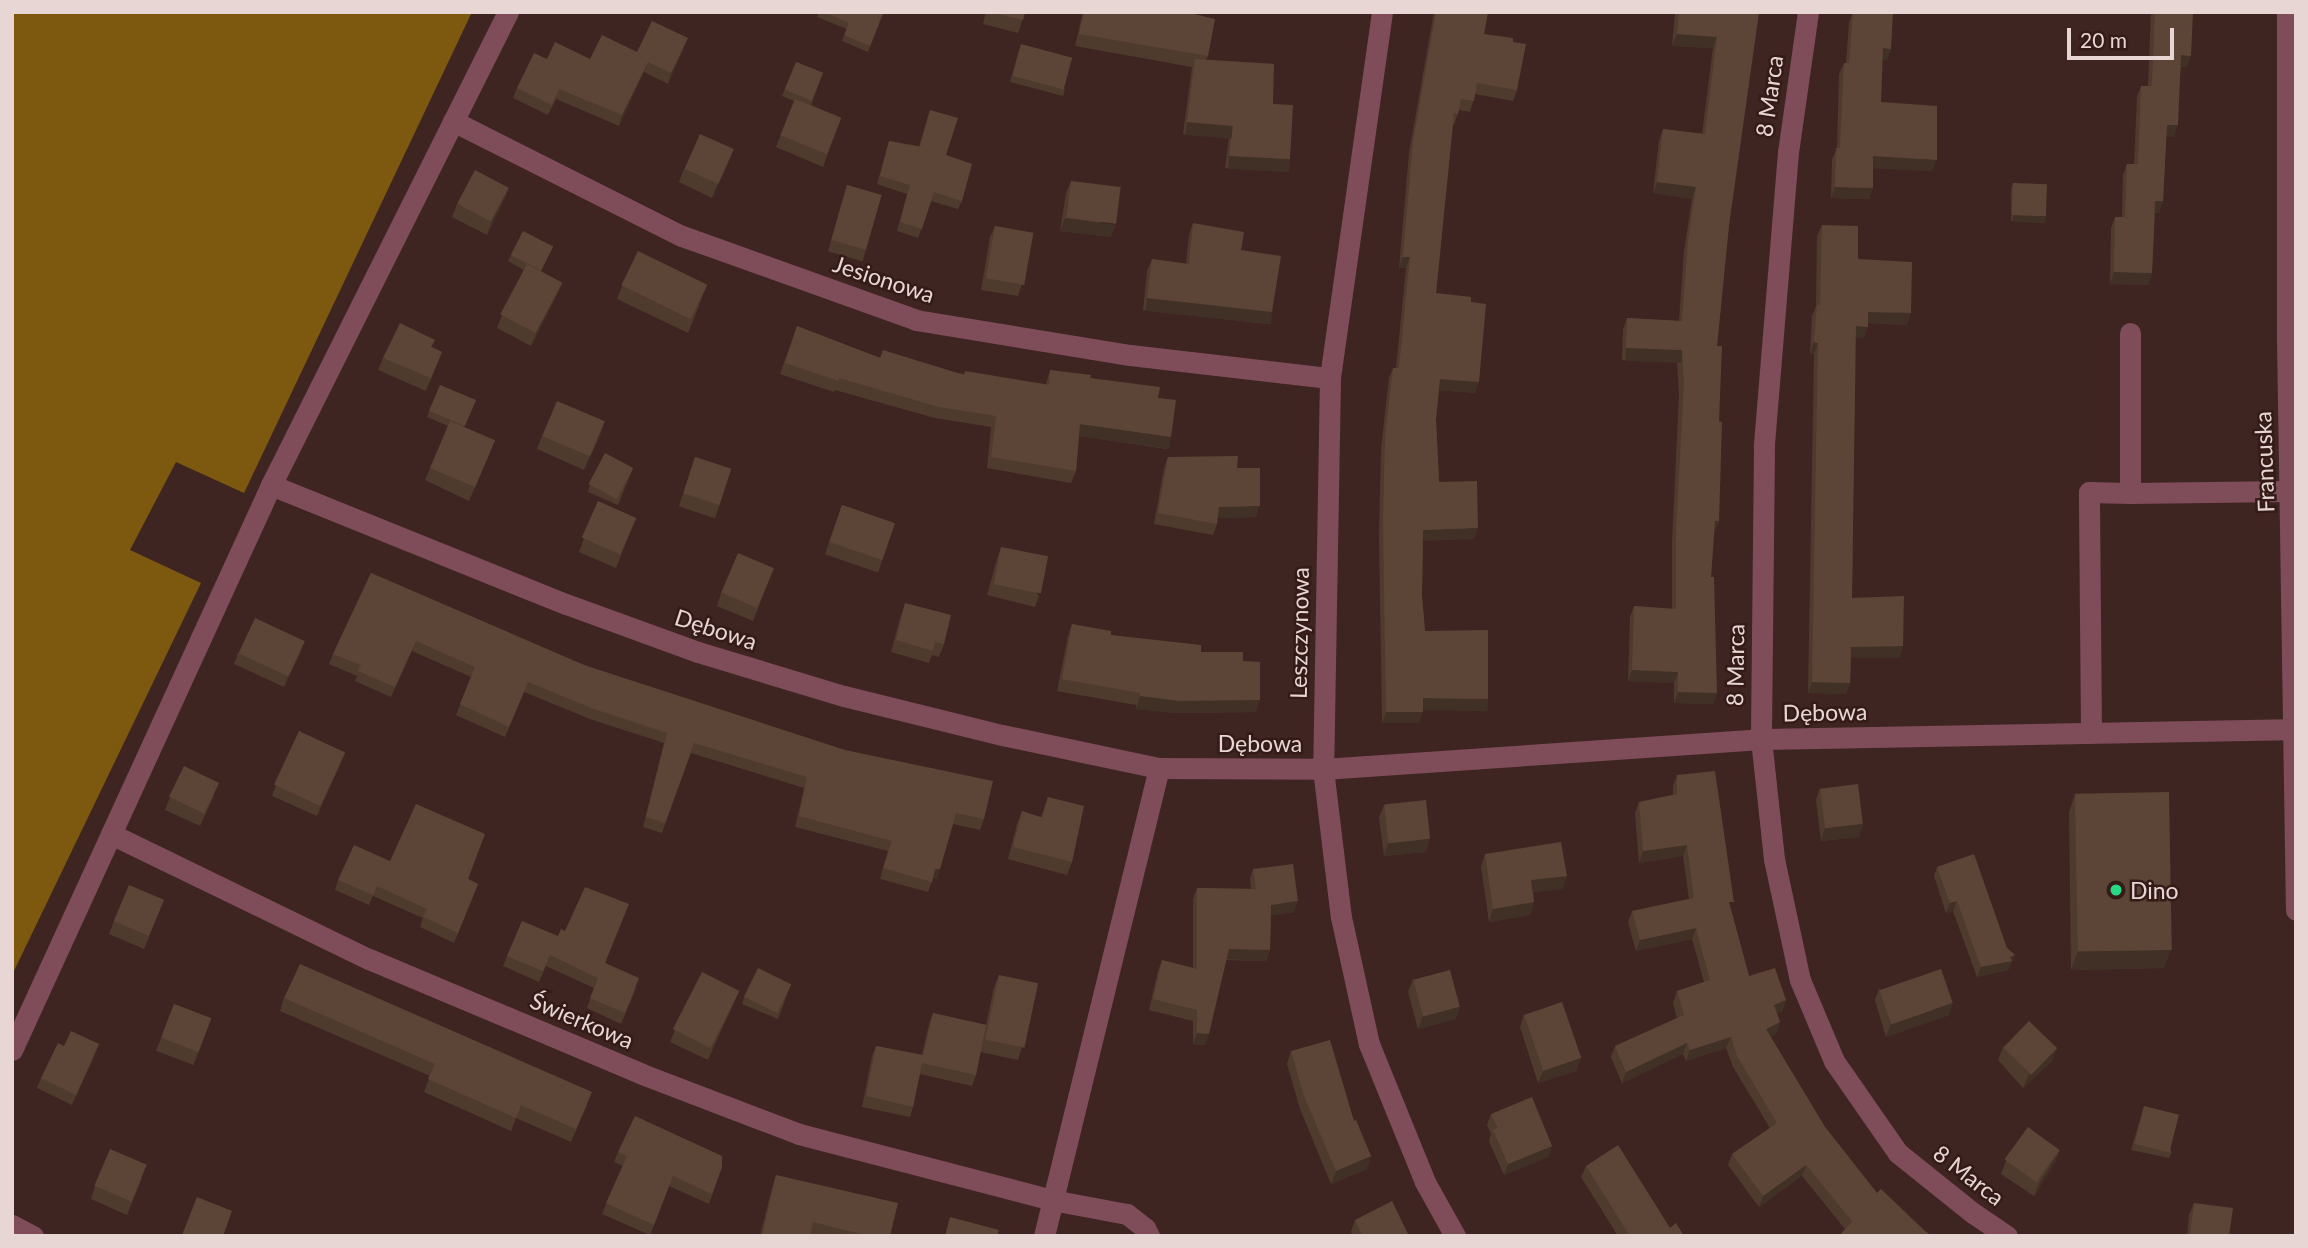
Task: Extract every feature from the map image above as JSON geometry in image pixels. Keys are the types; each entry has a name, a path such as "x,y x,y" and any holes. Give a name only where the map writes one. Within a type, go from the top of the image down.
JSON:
{"street":[{"path":"12,1050 271,485 508,12"},
{"name":"Leszczynowa","path":"1382,12 1330,378 1323,769 1341,917 1369,1044 1425,1182 1455,1236"},
{"name":"8 Marca","path":"1808,12 1788,152 1764,446 1761,739 1774,859 1800,980 1833,1061 1898,1153 1973,1213 2007,1236"},
{"name":"Francuska","path":"2287,12 2296,910"},
{"name":"Jesionowa","path":"453,121 682,236 916,320 1130,355 1330,378"},
{"path":"2130,333 2130,493"},
{"name":"Dębowa","path":"271,485 566,604 698,652 844,696 1002,735 1159,768 1323,769 1761,739 2091,733 2295,716"},
{"path":"2091,733 2089,492 2290,491"},
{"path":"1044,1236 1159,768"},
{"name":"Świerkowa","path":"111,834 369,959 654,1079 799,1134 1052,1200 1127,1214 1145,1228 1149,1236"},
{"path":"12,1225 33,1236"}],"shaded area":[{"path":"12,12 472,12 244,493 176,462 130,550 201,583 12,975"}],"building":[{"path":"825,12 883,12 870,46 844,35 849,23"},
{"path":"991,12 1025,12 1023,20"},
{"path":"1084,12 1186,12 1215,19 1208,56 1079,34"},
{"path":"1436,12 1488,12 1484,34 1513,38 1513,42 1526,44 1517,90 1477,83 1474,101 1461,99 1458,114 1454,113 1436,293 1471,297 1471,302 1486,304 1479,382 1440,379 1436,419 1439,482 1477,481 1478,528 1423,530 1422,596 1425,631 1488,630 1488,699 1423,698 1423,712 1386,712 1383,524 1385,438 1393,368 1399,368 1410,257 1403,257 1413,142"},
{"path":"1679,12 1759,12 1729,225 1717,346 1722,346 1719,421 1722,422 1719,521 1715,521 1711,577 1714,577 1717,693 1678,692 1678,672 1632,670 1634,606 1676,609 1676,530 1684,383 1682,350 1626,348 1627,318 1682,321 1688,240 1696,187 1657,182 1663,129 1705,134 1717,37 1677,34"},
{"path":"1853,12 1893,12 1891,49 1883,48 1881,102 1937,106 1937,160 1873,156 1873,188 1835,187 1836,148 1840,148 1844,63 1849,63"},
{"path":"2155,12 2193,12 2191,56 2181,55 2178,125 2167,125 2163,201 2155,201 2152,273 2114,272 2115,217 2125,217 2127,164 2138,164 2141,86 2152,86"},
{"path":"652,21 688,38 671,73 648,62 622,115 559,89 552,105 517,88 534,53 547,59 555,42 590,59 602,35 637,52"},
{"path":"1021,44 1072,58 1064,90 1012,76"},
{"path":"1195,59 1274,64 1273,104 1293,105 1290,159 1229,156 1233,126 1187,122"},
{"path":"796,62 823,73 812,101 785,90"},
{"path":"795,99 841,118 827,154 780,135"},
{"path":"930,110 958,118 946,155 972,164 962,201 934,192 922,229 900,222 910,185 880,176 889,141 920,147"},
{"path":"700,134 734,149 718,184 685,169"},
{"path":"475,170 509,188 491,221 457,204"},
{"path":"1071,181 1121,187 1116,224 1066,218"},
{"path":"2013,183 2047,184 2046,216 2012,215"},
{"path":"847,185 882,195 866,250 831,240"},
{"path":"1193,223 1244,232 1241,250 1281,256 1272,312 1147,298 1152,259 1189,264"},
{"path":"1822,225 1858,226 1858,259 1912,262 1911,313 1868,312 1868,327 1856,326 1852,598 1904,596 1903,646 1851,647 1850,683 1812,682 1818,343 1814,342 1817,305 1820,305"},
{"path":"995,226 1033,233 1024,285 986,278"},
{"path":"523,231 553,246 541,270 511,255"},
{"path":"638,251 707,285 691,319 621,285"},
{"path":"527,264 562,283 536,333 500,314"},
{"path":"400,323 435,340 431,347 442,352 431,378 383,358"},
{"path":"797,326 880,358 883,350 964,375 965,371 1049,385 1050,370 1160,387 1158,398 1176,400 1171,437 1080,424 1076,471 991,457 996,416 939,407 839,378 839,381 785,363"},
{"path":"440,385 476,400 465,426 429,411"},
{"path":"557,401 605,421 590,456 542,436"},
{"path":"450,421 495,440 475,487 430,468"},
{"path":"605,453 633,468 617,499 589,484"},
{"path":"1238,456 1237,468 1260,468 1260,506 1219,507 1217,524 1158,513 1168,457"},
{"path":"695,457 731,469 719,505 683,493"},
{"path":"598,501 636,518 620,555 582,538"},
{"path":"842,505 895,523 882,560 829,542"},
{"path":"1001,547 1048,556 1041,593 994,584"},
{"path":"738,553 774,568 757,608 721,593"},
{"path":"371,573 584,665 845,750 993,781 984,819 956,813 940,869 935,869 932,882 883,868 892,841 799,816 807,777 694,743 665,823 646,817 667,733 594,709 528,682 509,727 460,704 475,667 416,641 395,687 358,671 361,665 333,654"},
{"path":"905,603 951,615 944,644 935,642 933,651 896,640"},
{"path":"255,618 305,641 288,677 239,653"},
{"path":"1072,624 1111,631 1111,635 1201,645 1201,652 1243,652 1243,661 1260,662 1260,700 1179,701 1140,696 1140,693 1062,679"},
{"path":"299,731 345,753 320,806 274,784"},
{"path":"184,766 219,783 204,814 169,797"},
{"path":"1715,771 1734,902 1729,902 1749,976 1775,968 1786,1000 1774,1005 1780,1022 1766,1029 1825,1127 1877,1193 1881,1189 1932,1236 1839,1236 1852,1221 1806,1165 1763,1196 1732,1154 1777,1123 1737,1056 1731,1037 1690,1050 1687,1043 1626,1072 1615,1046 1684,1015 1677,991 1710,980 1696,928 1640,940 1632,911 1694,898 1687,845 1643,851 1639,802 1677,794 1677,775"},
{"path":"1858,784 1863,824 1825,828 1820,789"},
{"name":"Dino","path":"2169,792 2172,950 2078,952 2075,794"},
{"path":"1048,797 1084,806 1072,862 1013,847 1022,811 1042,818"},
{"path":"1426,800 1430,839 1388,843 1384,804"},
{"path":"416,804 485,834 468,879 478,884 458,933 423,917 427,909 377,886 373,895 338,880 354,845 390,861"},
{"path":"1561,842 1567,876 1531,880 1534,902 1493,909 1485,854"},
{"path":"1974,854 2007,948 2015,955 2010,957 2012,961 1981,967 1957,901 1950,903 1937,867"},
{"path":"1293,864 1298,901 1271,905 1270,950 1229,949 1209,1034 1197,1033 1197,1010 1153,999 1162,960 1197,969 1197,888 1256,889 1253,869"},
{"path":"129,885 164,900 149,936 114,921"},
{"path":"585,887 629,904 605,963 639,978 625,1013 590,998 598,978 550,955 543,971 507,956 522,921 558,936 561,929 565,931"},
{"path":"300,964 592,1092 576,1129 521,1105 516,1118 428,1079 435,1064 284,998"},
{"path":"758,968 791,984 777,1013 744,997"},
{"path":"1941,969 1953,1003 1891,1024 1880,990"},
{"path":"1450,970 1460,1007 1423,1017 1413,980"},
{"path":"702,972 739,991 710,1048 673,1029"},
{"path":"999,975 1038,983 1024,1048 985,1040"},
{"path":"1562,1002 1581,1058 1543,1071 1524,1015"},
{"path":"174,1004 211,1018 198,1052 161,1038"},
{"path":"933,1013 986,1025 976,1075 922,1063 913,1107 866,1096 876,1046 923,1055"},
{"path":"2029,1021 2057,1048 2031,1075 2003,1048"},
{"path":"71,1031 99,1044 76,1095 41,1078 58,1043 64,1046"},
{"path":"1330,1040 1354,1121 1356,1120 1371,1156 1336,1171 1304,1096 1291,1051"},
{"path":"1532,1097 1552,1146 1508,1164 1493,1130 1498,1128 1491,1114"},
{"path":"2144,1106 2179,1115 2169,1153 2135,1144"},
{"path":"635,1116 722,1156 722,1167 712,1194 673,1176 654,1225 606,1203 627,1156 618,1152"},
{"path":"2028,1127 2060,1150 2036,1182 2004,1159"},
{"path":"1618,1145 1670,1228 1676,1223 1684,1236 1630,1236 1586,1166"},
{"path":"110,1149 147,1165 131,1201 94,1186"},
{"path":"776,1175 898,1203 890,1236 869,1236 813,1222 810,1236 762,1236"},
{"path":"197,1197 232,1211 223,1236 182,1235"},
{"path":"1392,1201 1409,1236 1363,1236 1355,1220"},
{"path":"2194,1203 2233,1208 2229,1236 2190,1236"},
{"path":"950,1217 999,1230 997,1236 945,1236"}],"place":[{"name":"Dino","path":"2116,890"}]}
